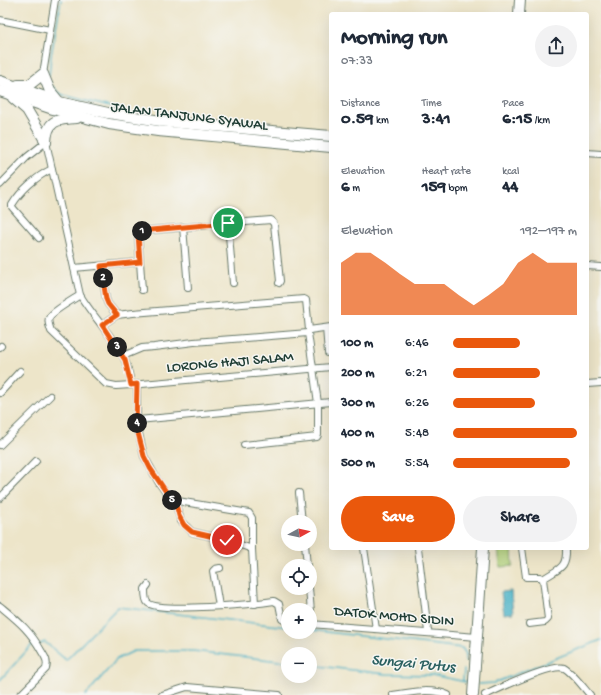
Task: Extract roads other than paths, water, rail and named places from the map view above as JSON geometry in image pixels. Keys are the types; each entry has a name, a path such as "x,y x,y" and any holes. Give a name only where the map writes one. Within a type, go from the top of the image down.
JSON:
{"main road":[{"path":"519,12 522,0"},
{"path":"522,0 523,12"},
{"path":"7,90 29,85 43,74 50,91 59,102"},
{"name":"JALAN TANJUNG SYAWAL","path":"0,81 7,90 53,109 109,124 158,131 329,147"},
{"path":"7,90 27,110 46,142"},
{"name":"JALAN TANJUNG SYAWAL","path":"7,90 108,113 168,122 329,136"},
{"path":"46,142 49,127 55,121 84,117"},
{"path":"473,693 483,550"}],"street":[{"path":"43,74 56,0"},
{"path":"0,20 50,30"},
{"path":"0,185 27,157 46,142 80,295 86,306 102,325 126,362 134,385 138,420 136,425 144,456 156,478 177,508 181,521 192,532 227,540 252,549"},
{"path":"589,153 601,154"},
{"path":"39,238 12,207 12,205 39,176 52,169"},
{"path":"142,290 138,232 272,220 280,281 279,283"},
{"path":"228,223 233,283"},
{"path":"183,227 188,288"},
{"path":"74,268 140,262"},
{"path":"101,266 106,299 117,315"},
{"path":"589,266 601,267"},
{"name":"LORONG HAJI SALAM","path":"80,295 55,312 49,318 51,331 106,384 116,386 134,385 329,367"},
{"path":"102,325 117,315 157,310 304,299 307,303 318,403 319,432 317,437 244,445"},
{"path":"123,356 142,348 328,328 328,353"},
{"path":"0,393 20,371"},
{"path":"589,384 601,383"},
{"path":"0,445 50,396"},
{"path":"138,420 329,402"},
{"path":"0,498 36,461"},
{"path":"300,493 302,515"},
{"path":"172,500 249,513 252,518 255,604"},
{"path":"364,550 376,629"},
{"path":"418,550 428,632"},
{"path":"522,550 526,577 540,577 543,579"},
{"path":"543,579 564,565 566,550"},
{"path":"219,606 213,571 220,568"},
{"path":"529,624 545,622 548,619 543,579"},
{"path":"148,585 145,589 146,601 149,604 163,607 219,606 277,602 279,604 281,614"},
{"path":"0,606 17,620 34,638 48,664 46,669 20,695"},
{"name":"DATOK MOHD SIDIN","path":"317,624 477,637"},
{"path":"485,695 550,668 562,667 567,670 590,695"},
{"path":"162,695 172,690 187,687 277,695"},
{"path":"393,695 430,691 441,692 448,695"}],"water":[{"path":"511,591 513,613 504,614 501,592"}],"waterway":[{"path":"49,76 51,55 61,0"},
{"path":"53,87 63,95 118,109"},
{"path":"40,644 45,642 66,660 118,607 281,626"},
{"path":"317,631 462,648 466,654 465,661"},
{"name":"Sungai Putus","path":"478,684 494,683 601,640"},
{"path":"0,680 32,645 36,644"},
{"name":"Sungai Putus","path":"86,695 117,659 134,651 193,651 281,661"},
{"name":"Sungai Putus","path":"317,666 386,674 432,675 471,683"},
{"path":"463,681 464,670"}]}
